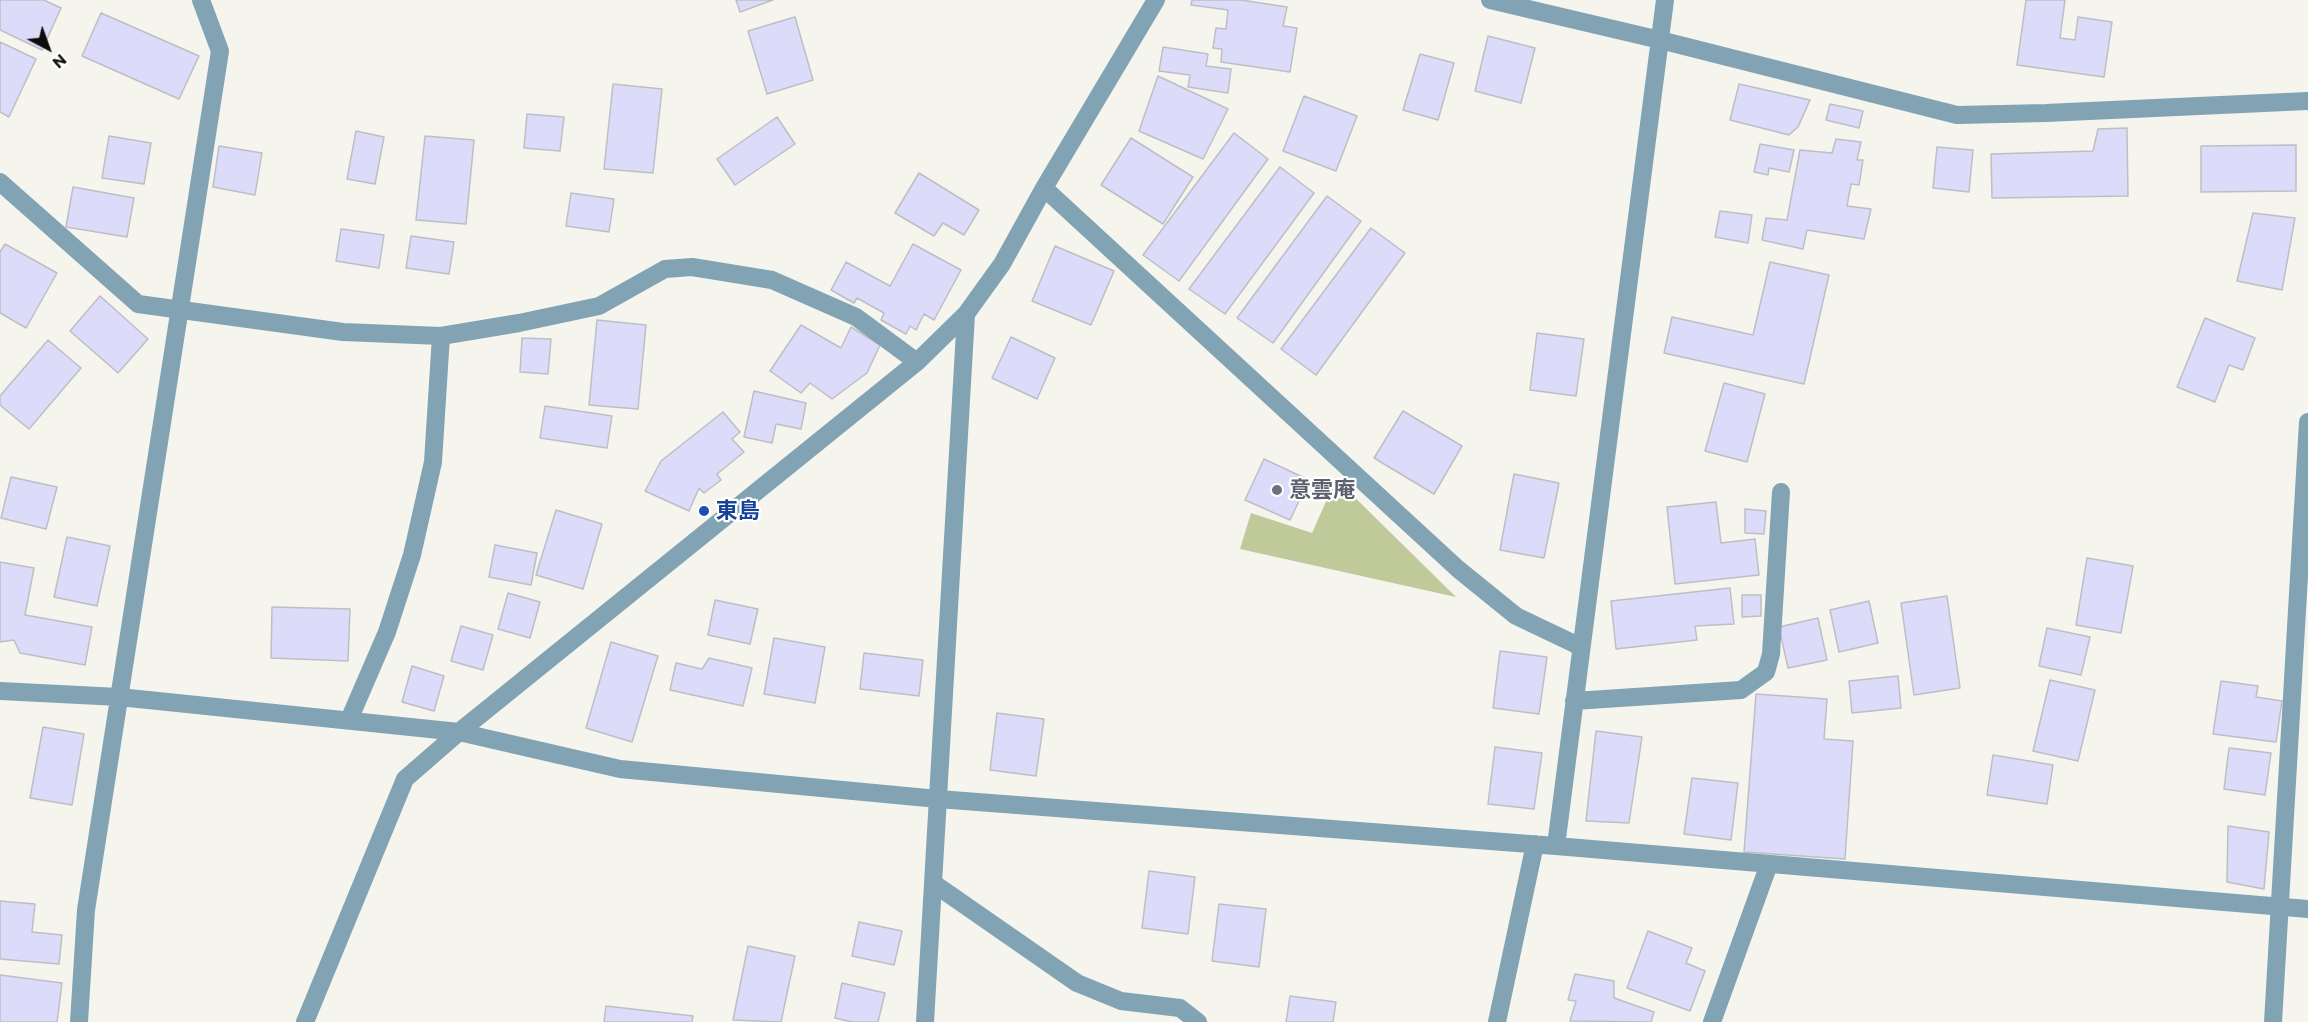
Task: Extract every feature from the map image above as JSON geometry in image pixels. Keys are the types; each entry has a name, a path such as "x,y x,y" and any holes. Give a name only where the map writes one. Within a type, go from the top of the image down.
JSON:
{"street":[{"path":"79,1022 86,910 220,51 201,0"},
{"path":"305,1022 405,779 459,732 917,362 966,314 1002,264 1044,188 1156,0"},
{"path":"1490,0 1660,40 1957,115 2308,101"},
{"path":"1556,846 1665,0"},
{"path":"0,183 138,304 342,332 441,336 599,306 665,269 692,267 772,280 856,317 917,362"},
{"path":"1044,188 1458,569 1516,616 1581,647"},
{"path":"925,1022 966,314"},
{"path":"349,720 387,632 412,555 433,462 441,336"},
{"path":"2273,1022 2308,422"},
{"path":"1574,701 1741,690 1766,672 1771,654 1781,492"},
{"path":"0,692 119,697 459,732 620,769 938,799 1535,844 2308,909"},
{"path":"1497,1022 1535,844"},
{"path":"1712,1022 1769,864"},
{"path":"933,883 1077,983 1121,1001 1180,1008 1198,1022"}],"green space":[{"path":"1336,479 1456,597 1240,549 1251,513 1312,533"}],"building":[{"path":"0,0 44,0 61,8 42,50 0,30"},
{"path":"736,0 773,0 740,12"},
{"path":"1192,0 1241,0 1287,7 1283,26 1297,28 1290,72 1221,62 1222,49 1213,48 1216,28 1226,29 1228,10 1191,5"},
{"path":"2026,0 2065,0 2060,38 2075,40 2078,17 2112,22 2104,77 2017,65"},
{"path":"101,13 199,56 179,99 82,56"},
{"path":"795,17 813,80 767,94 748,31"},
{"path":"1488,36 1535,48 1521,103 1475,91"},
{"path":"0,42 36,59 9,117 0,112"},
{"path":"1163,47 1208,54 1206,66 1231,69 1228,93 1188,87 1190,75 1159,71"},
{"path":"1420,54 1454,63 1438,120 1403,110"},
{"path":"1158,76 1228,109 1203,159 1139,131"},
{"path":"613,84 662,89 653,173 604,169"},
{"path":"1739,84 1810,100 1798,127 1789,135 1730,120"},
{"path":"1304,96 1357,116 1336,171 1283,151"},
{"path":"1830,104 1863,111 1859,128 1826,120"},
{"path":"527,114 564,117 560,151 524,148"},
{"path":"777,117 795,144 735,185 717,159"},
{"path":"2127,128 2128,196 1992,198 1991,154 2093,151 2098,129"},
{"path":"356,131 384,137 375,184 347,179"},
{"path":"1234,133 1268,159 1179,281 1143,255"},
{"path":"109,136 151,143 144,184 102,178"},
{"path":"425,136 474,140 466,224 416,220"},
{"path":"1131,138 1193,177 1163,224 1101,185"},
{"path":"1836,139 1861,142 1857,160 1863,160 1859,185 1851,184 1847,206 1871,209 1864,239 1807,230 1803,249 1762,240 1766,218 1787,220 1800,150 1832,153"},
{"path":"1760,144 1794,150 1789,172 1769,168 1768,175 1754,172"},
{"path":"2296,145 2296,191 2201,192 2201,146"},
{"path":"219,146 262,153 255,195 213,187"},
{"path":"1937,147 1973,150 1969,192 1933,188"},
{"path":"1280,167 1314,193 1225,314 1189,289"},
{"path":"919,173 979,210 964,235 943,223 934,236 895,213"},
{"path":"73,187 134,198 127,237 66,227"},
{"path":"571,193 614,199 609,232 566,226"},
{"path":"1327,196 1361,221 1273,343 1237,318"},
{"path":"1720,211 1752,215 1748,243 1715,237"},
{"path":"2253,213 2295,218 2282,290 2237,281"},
{"path":"1371,228 1405,253 1316,375 1281,349"},
{"path":"341,229 384,235 379,268 336,261"},
{"path":"411,236 454,242 449,274 406,268"},
{"path":"5,244 57,273 26,328 0,313 0,252"},
{"path":"913,244 961,270 934,320 924,314 916,330 910,326 906,334 881,320 884,313 857,298 854,303 831,290 846,262 890,286"},
{"path":"1055,246 1114,271 1091,325 1032,301"},
{"path":"1770,262 1829,275 1804,384 1664,353 1672,317 1753,335"},
{"path":"100,296 148,339 118,373 70,331"},
{"path":"2205,318 2255,338 2243,370 2229,365 2215,402 2177,387"},
{"path":"597,320 646,325 638,409 589,405"},
{"path":"801,325 841,348 851,327 880,345 867,373 832,399 810,383 801,393 770,371"},
{"path":"1537,333 1584,339 1576,396 1530,390"},
{"path":"1011,337 1055,358 1037,399 992,378"},
{"path":"522,338 551,339 548,374 520,372"},
{"path":"48,340 81,368 29,429 0,405 0,396"},
{"path":"1724,383 1765,394 1747,462 1705,451"},
{"path":"754,391 806,403 801,429 776,424 772,443 744,437"},
{"path":"545,406 612,416 607,448 540,438"},
{"path":"1403,411 1462,446 1434,494 1374,458"},
{"path":"723,412 740,432 732,439 744,452 717,474 721,480 704,493 699,488 689,511 645,491 661,461"},
{"name":"意雲庵","path":"1264,459 1309,480 1290,520 1245,500"},
{"path":"1514,474 1559,483 1544,558 1500,550"},
{"path":"11,477 57,487 46,529 1,518"},
{"path":"1716,502 1721,543 1755,539 1759,575 1675,584 1667,507"},
{"path":"1745,509 1766,511 1764,534 1745,533"},
{"path":"556,510 602,524 583,589 536,575"},
{"path":"67,537 110,546 97,606 54,597"},
{"path":"495,545 537,553 531,585 489,577"},
{"path":"2087,558 2133,566 2121,633 2076,625"},
{"path":"0,562 34,568 25,615 92,627 85,665 20,653 14,640 0,642"},
{"path":"1730,588 1734,624 1695,626 1697,640 1616,649 1611,601"},
{"path":"508,593 540,602 530,638 498,629"},
{"path":"1742,595 1761,595 1761,616 1742,617"},
{"path":"1947,596 1960,688 1914,695 1901,603"},
{"path":"715,600 758,609 750,644 708,635"},
{"path":"1869,601 1878,643 1839,652 1830,610"},
{"path":"272,607 350,609 348,661 271,658"},
{"path":"1818,618 1827,660 1788,668 1779,627"},
{"path":"461,626 493,635 483,670 451,661"},
{"path":"2047,628 2090,637 2081,675 2039,666"},
{"path":"774,638 825,647 815,703 764,694"},
{"path":"611,642 658,656 632,742 586,728"},
{"path":"1500,651 1547,657 1539,714 1493,708"},
{"path":"864,653 923,660 919,696 860,689"},
{"path":"709,658 752,668 743,706 670,690 676,663 702,669"},
{"path":"412,666 444,676 434,711 402,702"},
{"path":"1898,676 1901,708 1852,713 1849,681"},
{"path":"2050,680 2095,690 2078,761 2033,751"},
{"path":"2221,681 2258,686 2256,697 2282,701 2276,742 2213,734"},
{"path":"1756,694 1827,699 1824,739 1853,741 1845,859 1744,852"},
{"path":"997,713 1044,719 1036,776 990,770"},
{"path":"43,727 84,734 72,805 30,798"},
{"path":"1596,731 1642,737 1629,823 1586,821"},
{"path":"1495,747 1542,753 1534,809 1488,804"},
{"path":"2229,748 2271,753 2265,795 2224,789"},
{"path":"1993,755 2053,765 2047,804 1987,795"},
{"path":"1692,778 1738,783 1731,840 1684,834"},
{"path":"2228,826 2269,832 2264,889 2227,882"},
{"path":"1149,871 1195,877 1188,934 1142,928"},
{"path":"0,901 35,904 32,932 62,935 59,964 0,959"},
{"path":"1219,904 1266,909 1259,967 1212,961"},
{"path":"859,922 902,931 894,965 852,956"},
{"path":"1648,931 1692,948 1686,963 1705,971 1690,1011 1627,988"},
{"path":"748,946 795,956 781,1022 733,1020"},
{"path":"1575,974 1614,981 1614,998 1654,1012 1651,1022 1570,1021 1576,1001 1568,1000"},
{"path":"0,975 62,983 57,1022 0,1022"},
{"path":"842,983 885,993 878,1022 852,1022 835,1018"},
{"path":"1290,996 1336,1002 1333,1022 1286,1022"},
{"path":"606,1006 693,1016 692,1022 604,1022"}],"place":[{"name":"意雲庵","path":"1277,490"},
{"name":"東島","path":"704,511"}]}
